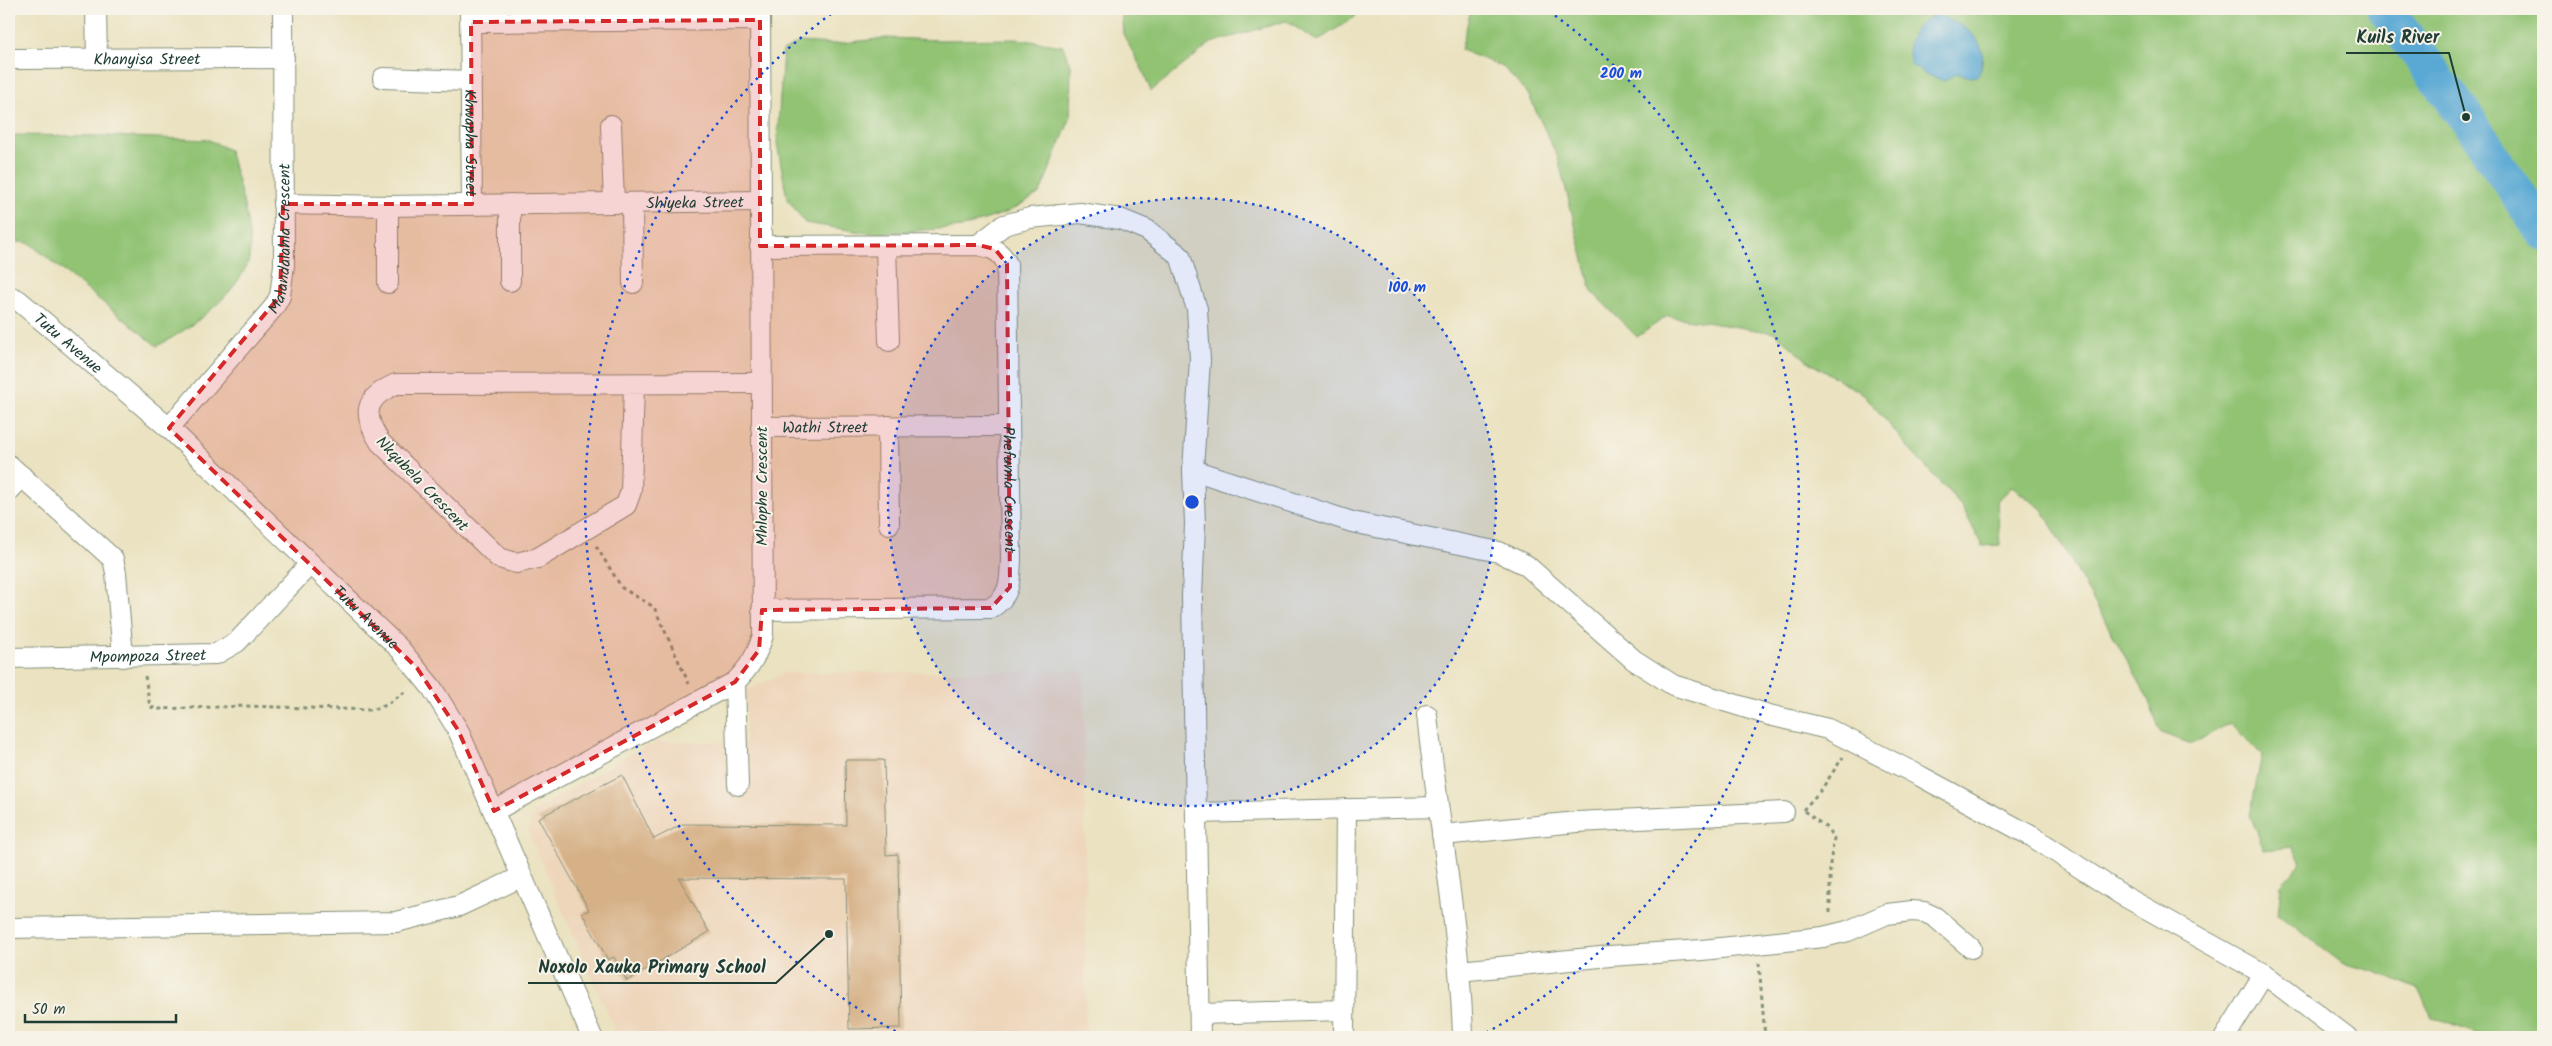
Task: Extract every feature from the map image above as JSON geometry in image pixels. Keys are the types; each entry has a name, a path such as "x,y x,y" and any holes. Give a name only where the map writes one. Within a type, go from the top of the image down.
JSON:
{"street":[{"path":"96,9 97,59"},
{"name":"Malandalahla Crescent","path":"169,428 274,307 280,296 283,281 283,9"},
{"path":"471,15 760,14"},
{"name":"Mhlophe Crescent","path":"494,811 736,682 748,669 759,650 763,635 760,14"},
{"name":"Khwapha Street","path":"471,15 472,204"},
{"name":"Khanyisa Street","path":"9,59 284,58"},
{"name":"Khwapha Street","path":"383,78 471,81"},
{"name":"Shiyeka Street","path":"611,125 634,283"},
{"name":"Shiyeka Street","path":"283,204 388,206 760,201"},
{"path":"510,204 510,281"},
{"path":"388,206 388,283"},
{"path":"978,245 1004,226 1030,218 1080,213 1120,219 1147,230 1180,256 1197,309 1200,360 1194,470 1193,635 1200,1037"},
{"name":"Phefumla Crescent","path":"760,246 978,245 995,249 1001,253 1006,264 1010,587 1006,596 998,604 984,609 762,610"},
{"path":"886,246 888,341"},
{"name":"Tutu Avenue","path":"9,296 18,300 169,428 400,649 432,688 458,730 592,1037"},
{"name":"Nkqubela Crescent","path":"634,384 630,498 620,510 538,558 525,562 506,562 499,558 380,442 368,421 370,404 374,396 396,384 761,383"},
{"name":"Wathi Street","path":"888,426 889,524"},
{"name":"Wathi Street","path":"761,427 1009,426"},
{"path":"1194,470 1352,522 1499,552 1526,564 1634,660 1672,685 1770,715 1828,729 1854,742 2033,837 2122,895 2264,974 2348,1037"},
{"path":"13,477 113,559 133,657"},
{"name":"Mpompoza Street","path":"9,658 216,654 225,651 236,642 310,564"},
{"path":"736,682 738,785"},
{"path":"1427,715 1460,971 1462,1037"},
{"path":"1196,813 1438,807"},
{"path":"1344,1037 1346,809"},
{"path":"1442,835 1577,822 1793,811"},
{"path":"9,928 396,922 459,906 521,877"},
{"path":"1460,971 1758,944 1831,935 1848,931 1887,914 1924,912 1935,917 1971,948"},
{"path":"2224,1037 2264,974"},
{"path":"1200,1014 1344,1010"}],"path":[{"path":"586,530 622,588 654,607 685,673 696,704"},
{"path":"133,657 150,707 160,709 246,706 372,710 384,706 413,686"},
{"path":"1831,935 1830,864 1834,838 1827,828 1793,811 1821,790 1832,771 1854,742"},
{"path":"1758,944 1765,1037"}],"highlighted area":[{"path":"760,20 760,246 978,245 995,249 1007,264 1010,587 991,608 762,610 759,650 735,682 494,811 458,730 417,668 169,428 280,296 283,204 472,204 471,22"}],"shaded area":[{"path":"1084,671 1086,1037 618,1037 528,831 535,811 625,757 657,742 746,742 746,691 784,673"}],"green space":[{"path":"1121,9 1356,9 1355,17 1317,41 1286,21 1211,43 1151,91 1143,71 1123,34"},
{"path":"1471,9 2543,9 2543,1037 2485,1037 2432,1017 2418,989 2376,972 2342,963 2278,914 2281,885 2301,863 2293,847 2264,850 2250,815 2262,755 2230,723 2192,744 2161,733 2146,694 2042,509 2012,487 1997,501 2000,545 1982,546 1962,506 1910,450 1864,394 1810,363 1775,333 1667,316 1637,337 1592,292 1558,158 1528,94 1503,67 1461,50","holes":["1920,24 1970,77 1956,73"]},
{"path":"887,38 940,40 1017,39 1063,46 1071,68 1070,119 1040,193 1008,212 963,227 874,234 805,223 787,198 777,143 783,51 799,42 834,44"},
{"path":"9,135 209,140 229,150 244,206 249,238 250,251 248,262 242,275 222,300 196,322 157,346 29,243 9,241"}],"water":[{"path":"1935,14 1957,23 1974,36 1979,43 1982,63 1978,76 1970,77 1956,73 1945,81 1925,74 1911,65 1909,48 1912,35 1921,24"}],"building":[{"path":"845,760 884,760 886,855 898,854 901,1028 849,1029 846,879 679,878 709,932 627,981 614,957 608,960 582,913 589,910 538,818 622,775 654,839 683,824 846,825"}],"waterway":[{"path":"2385,9 2466,117 2543,232"}],"place":[{"name":"Kuils River","path":"2466,117"},
{"name":"Noxolo Xauka Primary School","path":"829,934"}]}
